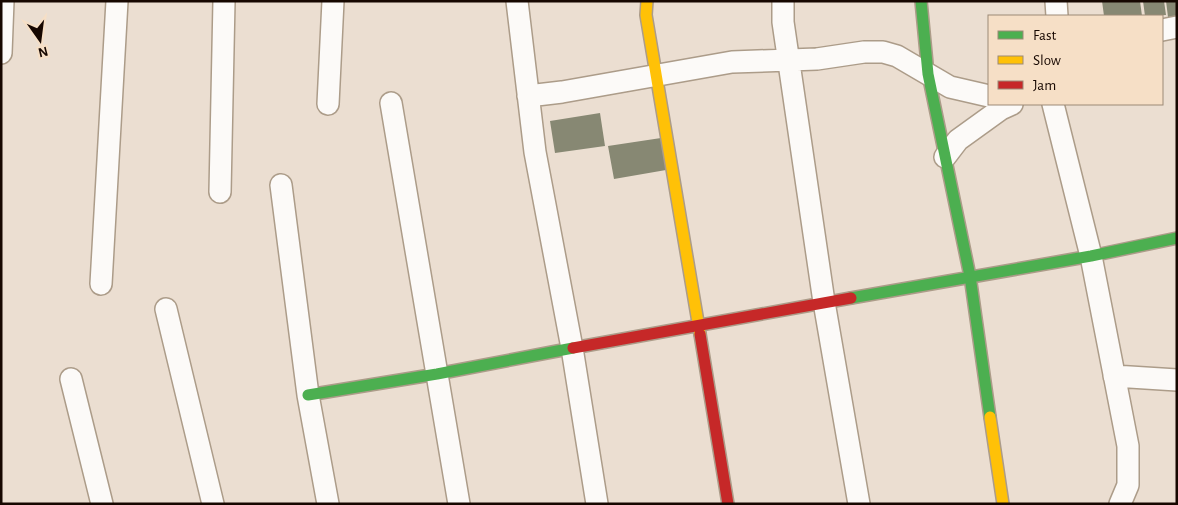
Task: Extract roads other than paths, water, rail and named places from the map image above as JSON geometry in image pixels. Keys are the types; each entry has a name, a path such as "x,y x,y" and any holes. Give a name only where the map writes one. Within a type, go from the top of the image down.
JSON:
{"street":[{"path":"1,53 3,1"},
{"path":"101,284 117,1"},
{"path":"220,192 224,1"},
{"path":"328,104 333,1"},
{"path":"516,1 535,152 572,348 597,504"},
{"path":"647,1 646,15 728,504"},
{"path":"783,1 783,22 824,302 859,504"},
{"path":"921,1 928,74 970,276 1003,504"},
{"path":"1056,1 1057,15"},
{"path":"1163,30 1177,27"},
{"path":"528,96 562,92 732,62 817,59 864,52 883,52 897,56 950,87 988,96"},
{"path":"391,103 459,504"},
{"path":"945,158 958,140 1001,109 1010,105"},
{"path":"1053,105 1090,256 1128,446 1128,485 1120,504"},
{"path":"281,185 308,395 328,504"},
{"path":"308,395 437,374 824,302 1090,256 1177,238"},
{"path":"166,309 213,504"},
{"path":"1114,376 1177,380"},
{"path":"71,379 102,504"}]}
